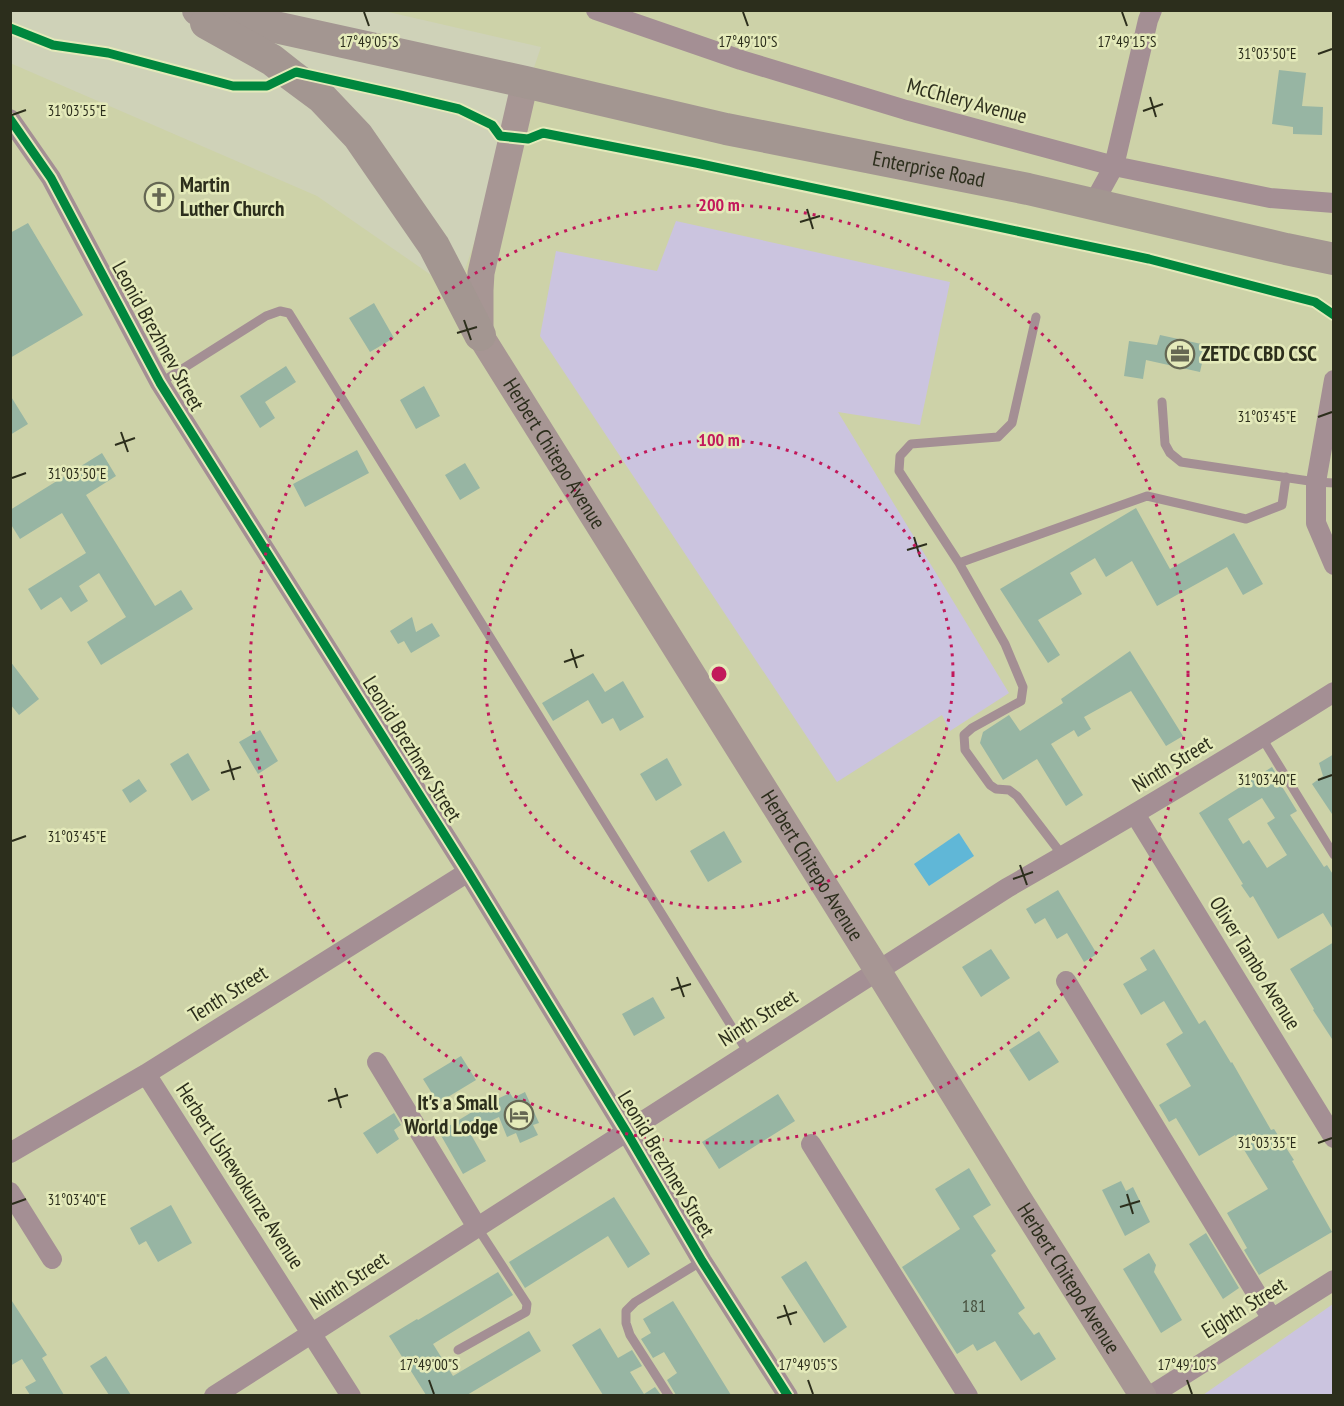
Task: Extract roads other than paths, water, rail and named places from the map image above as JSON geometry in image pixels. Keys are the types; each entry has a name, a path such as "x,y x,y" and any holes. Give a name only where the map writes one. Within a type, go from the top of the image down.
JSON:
{"highway":[{"path":"182,10 272,60 322,98 358,136 434,246 480,335"},
{"name":"Enterprise Road","path":"198,10 726,129 1017,187 1334,259"}],"main road":[{"path":"480,335 481,273 525,82"},
{"name":"Herbert Chitepo Avenue","path":"480,335 1143,1395"}],"street":[{"name":"McChlery Avenue","path":"596,10 796,77 906,110 1114,166 1270,198 1334,202"},
{"path":"1093,204 1114,166 1152,10"},
{"name":"Leonid Brezhnev Street","path":"10,119 51,178 160,383 468,872 626,1131 702,1261 788,1395"},
{"path":"1334,380 1325,483 1316,523 1334,565"},
{"name":"Ninth Street","path":"214,1395 1007,888 1262,738 1334,692"},
{"name":"Oliver Tambo Avenue","path":"1135,814 1334,1138"},
{"name":"Tenth Street","path":"10,1153 146,1074 468,872"},
{"path":"1066,981 1272,1319"},
{"path":"377,1062 477,1227"},
{"name":"Herbert Ushewokunze Avenue","path":"146,1074 351,1395"},
{"path":"811,1144 968,1395"},
{"path":"10,1192 52,1259"},
{"name":"Eighth Street","path":"1150,1395 1334,1280"}],"lane":[{"path":"160,383 266,316 280,311 289,313 748,1053"},
{"path":"1036,317 1012,423 998,437 911,444 900,456 899,471 959,563 1005,644 1023,687 1021,702 972,728 964,735 965,750 990,785 996,789 1009,790 1017,796 1063,856"},
{"path":"1162,402 1165,444 1170,453 1181,462 1325,483"},
{"path":"959,563 1147,496 1246,519 1282,506 1286,477"},
{"path":"1262,738 1334,855"},
{"path":"458,1350 526,1312 527,1304 477,1227"},
{"path":"669,1395 630,1335 626,1323 626,1311 635,1302 702,1261"}],"water":[{"path":"959,833 974,856 929,886 914,864"}],"place":[{"name":"Martin Luther Church","path":"159,197"},
{"name":"ZETDC CBD CSC","path":"1180,354"},
{"name":"It's a Small World Lodge","path":"519,1115"}]}
